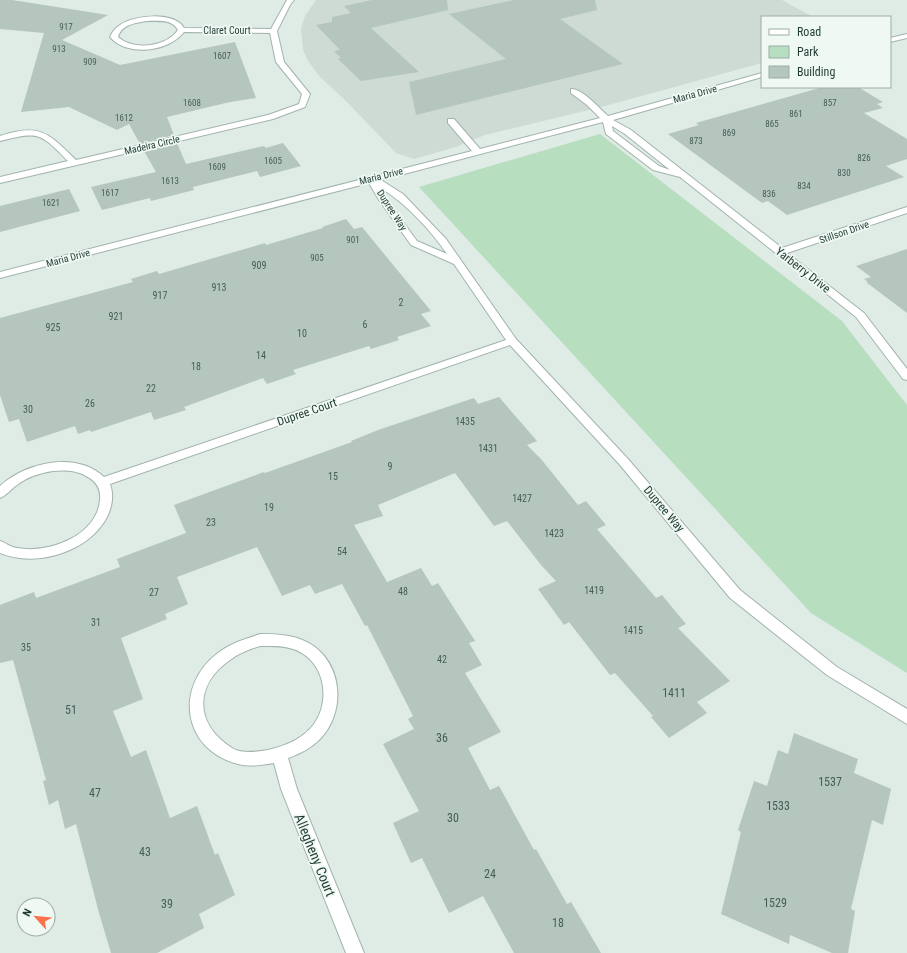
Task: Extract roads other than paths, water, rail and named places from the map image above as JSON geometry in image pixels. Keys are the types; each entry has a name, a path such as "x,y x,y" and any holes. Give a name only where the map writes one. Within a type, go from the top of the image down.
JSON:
{"street":[{"path":"273,31 287,4 291,0"},
{"path":"147,19 176,22 181,26 182,30 180,35 175,40 166,44 149,47 132,47 123,45 117,42 114,37 119,28 131,22 147,19"},
{"name":"Claret Court","path":"182,30 273,31"},
{"name":"Madeira Circle","path":"0,180 270,117 302,106 306,94 280,62 273,31"},
{"path":"891,40 907,36"},
{"name":"Maria Drive","path":"0,276 372,178 606,119 761,75"},
{"path":"574,91 590,103 606,119"},
{"name":"Yarberry Drive","path":"606,119 609,132 656,168 686,177"},
{"name":"Yarberry Drive","path":"606,119 628,132 860,315 907,376"},
{"path":"451,121 477,151"},
{"path":"0,139 21,133 40,134 51,141 75,163"},
{"name":"Dupree Way","path":"372,178 383,200 414,243 458,263"},
{"name":"Dupree Way","path":"372,178 400,196 443,241 512,341 624,462 735,594 832,671 907,717"},
{"name":"Stillson Drive","path":"780,252 907,210"},
{"name":"Dupree Court","path":"103,482 512,341"},
{"path":"0,493 9,485 25,475 43,469 61,466 78,468 92,474 103,482 108,495 105,510 96,525 81,538 62,549 40,554 19,554 0,546"},
{"path":"260,640 282,640 301,646 317,656 328,672 332,690 329,710 319,728 302,744 280,755 257,759 235,757 216,747 202,732 196,713 197,694 206,675 220,659 239,647 260,640"},
{"name":"Allegheny Court","path":"280,755 289,789 355,953"}]}
